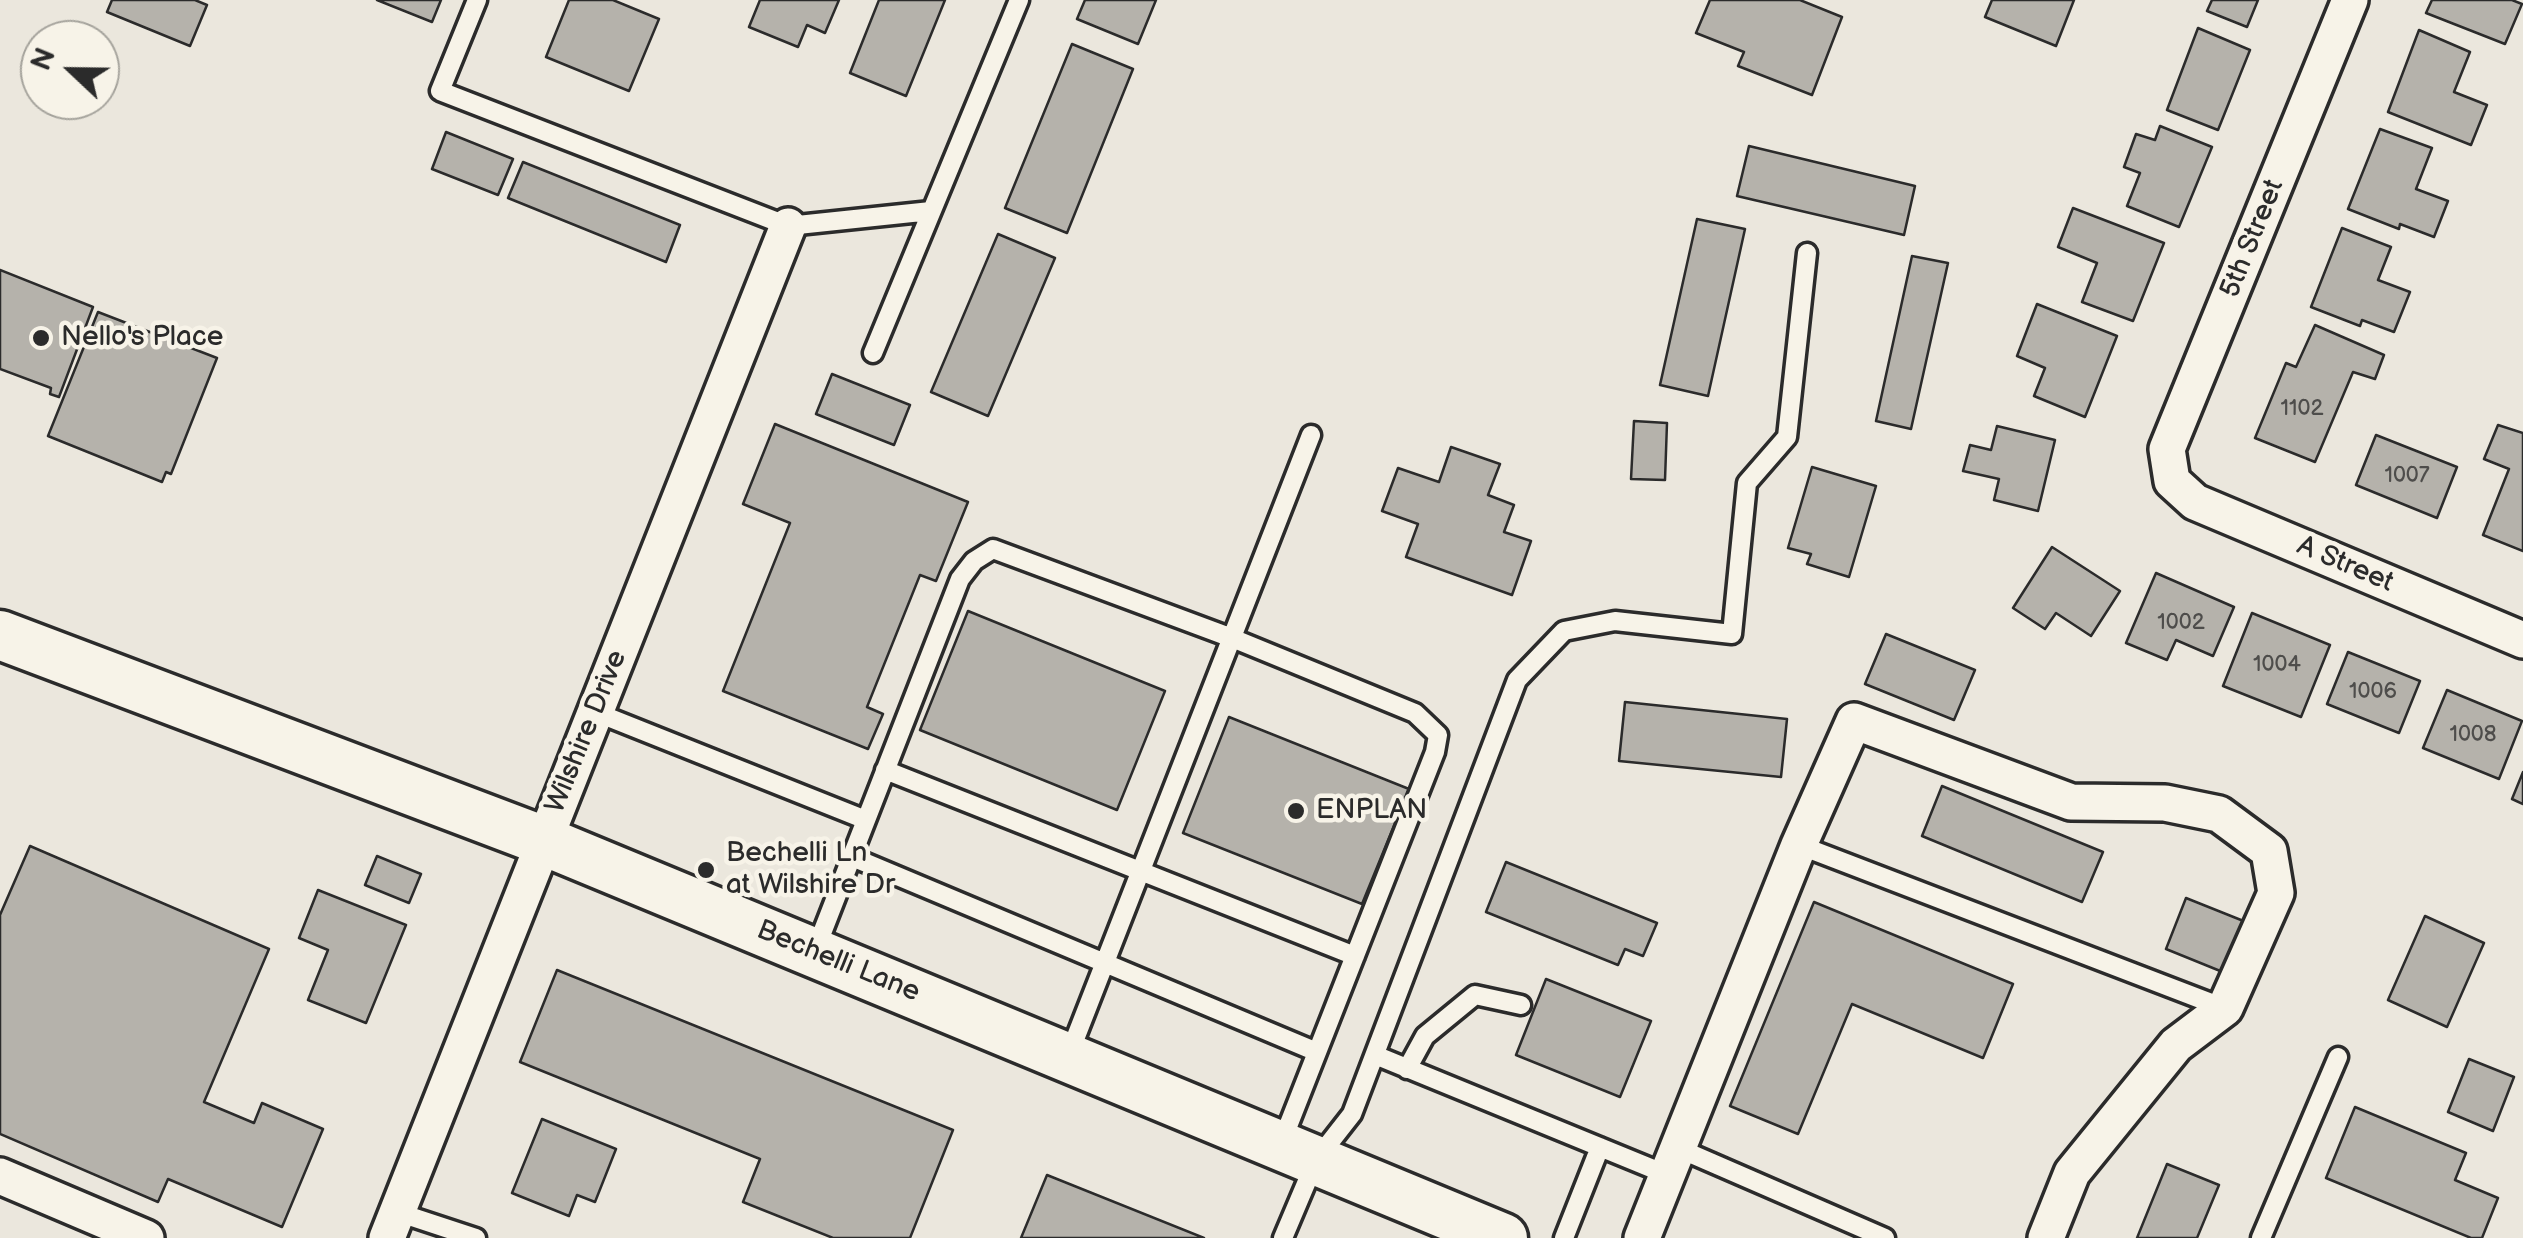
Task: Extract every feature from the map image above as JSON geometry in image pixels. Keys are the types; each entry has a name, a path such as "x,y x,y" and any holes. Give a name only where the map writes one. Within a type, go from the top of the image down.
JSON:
{"main road":[{"name":"Bechelli Lane","path":"0,635 544,841 1503,1238"}],"street":[{"name":"5th Street","path":"2172,481 2167,449 2350,0"},
{"name":"Wilshire Drive","path":"392,1225 788,226"},
{"name":"A Street","path":"2172,481 2195,502 2523,640"},
{"path":"1642,1238 1799,845 1854,720 2070,802 2165,803 2219,814 2269,851 2276,893 2225,1008 2176,1045 2072,1173 2046,1238"},
{"path":"0,1176 146,1238"}],"lane":[{"path":"477,0 440,91 788,226 931,211"},
{"path":"872,353 1019,0"},
{"path":"1298,1152 1352,1114 1517,680 1564,631 1614,621 1732,634 1747,483 1787,437 1808,253"},
{"path":"1068,1057 1311,435"},
{"path":"814,953 960,579 974,562 993,549 1232,638 1415,713 1438,735 1317,1052 1283,1238"},
{"path":"596,712 866,820"},
{"path":"886,770 1355,956"},
{"path":"1799,845 2225,1008"},
{"path":"852,857 1317,1052"},
{"path":"1407,1068 1425,1036 1476,994 1521,1005"},
{"path":"1374,1056 1600,1146 1674,1162 1886,1238"},
{"path":"2261,1238 2338,1057"},
{"path":"1564,1238 1600,1146"},
{"path":"392,1225 476,1238"}],"building":[{"path":"112,0 195,0 207,5 190,46 107,12"},
{"path":"377,0 441,0 432,22"},
{"path":"569,0 613,0 659,19 629,91 546,57"},
{"path":"760,0 839,0 825,33 807,25 798,47 749,27"},
{"path":"879,0 945,0 906,96 850,73"},
{"path":"1085,0 1156,0 1138,44 1077,19"},
{"path":"1710,0 1800,0 1842,17 1812,95 1738,66 1744,52 1696,33"},
{"path":"1992,0 2074,0 2056,46 1985,17"},
{"path":"2212,0 2258,0 2247,27 2207,11"},
{"path":"2432,0 2512,0 2522,4 2505,44 2426,13"},
{"path":"2198,28 2250,50 2218,130 2167,110"},
{"path":"2419,30 2470,52 2454,92 2487,105 2471,145 2388,112"},
{"path":"1072,44 1133,69 1067,233 1005,208"},
{"path":"2160,126 2212,147 2179,227 2127,206 2140,173 2124,167 2136,134 2155,140"},
{"path":"2380,129 2432,148 2416,189 2448,201 2434,237 2400,224 2399,229 2348,209"},
{"path":"446,132 513,159 498,195 432,169"},
{"path":"1749,146 1915,186 1904,235 1737,196"},
{"path":"523,162 680,225 666,262 508,198"},
{"path":"2073,208 2164,243 2133,321 2082,302 2097,263 2058,247"},
{"path":"1697,219 1745,229 1708,396 1660,385"},
{"path":"2342,228 2391,247 2378,280 2410,292 2394,332 2362,320 2360,326 2311,307"},
{"path":"998,234 1055,258 988,416 931,392"},
{"path":"1912,256 1948,263 1911,429 1876,421"},
{"name":"Nello's Place","path":"0,270 93,307 59,397 50,394 51,388 0,369"},
{"path":"2037,304 2117,336 2085,417 2034,396 2045,368 2017,356"},
{"path":"98,312 217,358 171,474 166,472 162,482 48,436"},
{"path":"2315,325 2384,355 2375,379 2353,372 2315,462 2255,438 2286,363 2296,367"},
{"path":"832,374 910,405 894,445 816,414"},
{"path":"1634,421 1667,423 1665,480 1631,479"},
{"path":"775,424 968,502 936,581 920,575 867,707 883,714 868,749 723,691 790,523 743,504"},
{"path":"2498,425 2523,433 2523,551 2483,535 2509,469 2484,459"},
{"path":"1997,426 2055,440 2038,511 1994,500 1999,479 1963,471 1970,445 1991,450"},
{"path":"2376,435 2457,467 2437,518 2356,485"},
{"path":"1451,447 1500,464 1488,495 1514,505 1504,532 1531,541 1512,595 1406,557 1418,524 1382,511 1398,468 1439,482"},
{"path":"1812,467 1876,486 1849,577 1807,564 1811,554 1788,548"},
{"path":"2052,547 2120,591 2091,636 2056,613 2045,629 2013,608"},
{"path":"2156,573 2234,607 2213,656 2176,640 2167,660 2126,643"},
{"path":"968,611 1165,691 1117,810 920,730"},
{"path":"2252,613 2330,645 2301,717 2223,686"},
{"path":"1886,634 1975,670 1954,720 1865,684"},
{"path":"2348,652 2420,681 2399,733 2327,704"},
{"path":"2447,690 2522,721 2499,779 2423,748"},
{"path":"1625,702 1787,719 1781,777 1619,761"},
{"name":"ENPLAN","path":"1229,717 1409,789 1362,904 1183,833"},
{"path":"2523,772 2523,804 2512,799"},
{"path":"1942,786 2103,852 2082,902 1922,836"},
{"path":"30,846 269,949 204,1102 254,1123 262,1103 323,1129 282,1227 168,1179 158,1202 0,1134 0,915"},
{"path":"377,856 421,874 409,903 365,885"},
{"path":"1506,862 1657,923 1643,956 1625,949 1618,965 1486,912"},
{"path":"318,890 406,925 366,1023 308,1000 328,950 299,938"},
{"path":"2186,898 2256,926 2235,977 2166,949"},
{"path":"1814,902 2013,984 1983,1058 1852,1004 1798,1134 1730,1106"},
{"path":"2425,916 2484,943 2447,1027 2388,1000"},
{"path":"557,970 953,1130 910,1238 833,1238 743,1202 760,1159 520,1062"},
{"path":"1546,979 1651,1021 1620,1097 1516,1055"},
{"path":"2469,1059 2514,1077 2493,1131 2448,1112"},
{"path":"2355,1107 2466,1153 2455,1180 2498,1198 2482,1238 2471,1238 2326,1178"},
{"path":"542,1119 616,1149 595,1202 577,1195 569,1216 512,1193"},
{"path":"2167,1164 2219,1185 2197,1238 2137,1238"},
{"path":"1047,1175 1204,1238 1021,1238"}],"place":[{"name":"Nello's Place","path":"41,338"},
{"name":"ENPLAN","path":"1296,811"},
{"name":"Bechelli Ln at Wilshire Dr","path":"706,870"}]}
